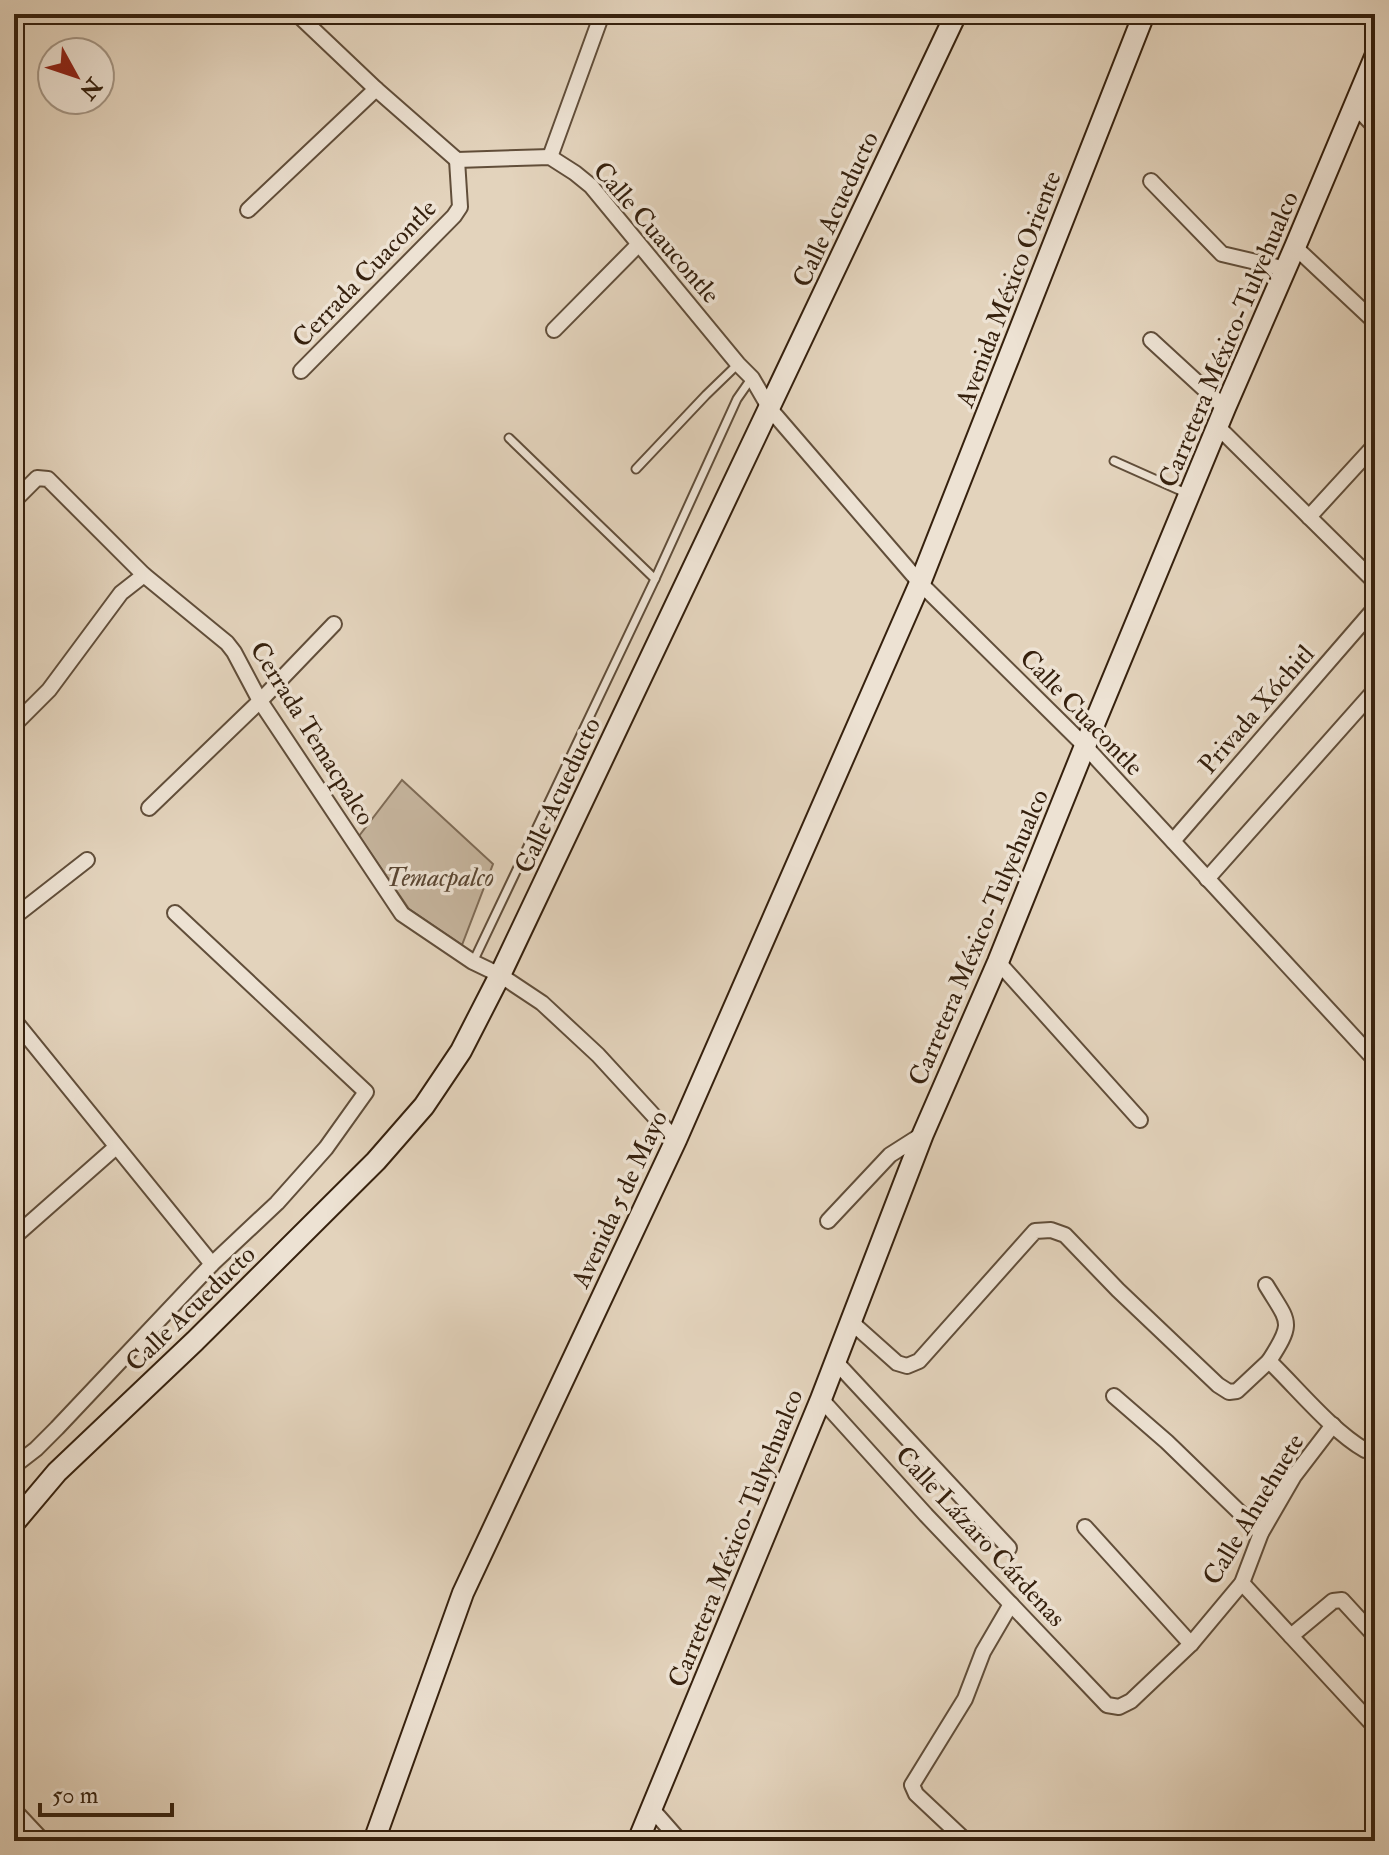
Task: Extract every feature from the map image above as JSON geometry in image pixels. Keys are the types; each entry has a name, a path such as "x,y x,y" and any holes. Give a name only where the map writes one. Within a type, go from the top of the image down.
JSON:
{"main road":[{"name":"Calle Acueducto","path":"14,1523 57,1472 195,1341 376,1161 424,1106 461,1051 500,975 956,14"},
{"name":"Avenida México Oriente","path":"920,583 1144,14"},
{"name":"Carretera México-Tulyehualco","path":"638,1841 821,1399 923,1134 998,962 1221,418 1375,57"},
{"name":"Avenida 5 de Mayo","path":"374,1841 463,1593 676,1140 920,583"}],"street":[{"path":"297,14 457,160 550,157 602,14"},
{"path":"248,210 376,89"},
{"path":"1355,106 1375,127"},
{"name":"Calle Cuaucontle","path":"550,157 591,186 752,378 770,409 920,583"},
{"name":"Cerrada Cuacontle","path":"301,371 454,216 460,207 457,160"},
{"path":"1151,181 1222,254 1286,269"},
{"path":"554,330 638,245"},
{"path":"1295,247 1375,322"},
{"path":"1151,340 1309,517 1375,582"},
{"path":"1309,517 1375,445"},
{"name":"Cerrada Temacpalco","path":"14,501 37,478 48,479 144,575 227,643 260,701 402,914 473,962 500,975 542,1003 598,1055 676,1140"},
{"path":"14,725 49,690 121,593 144,575"},
{"name":"Calle Cuacontle","path":"920,583 1085,746 1375,1060"},
{"name":"Privada Xóchitl","path":"1173,841 1375,608"},
{"path":"149,808 260,701 334,624"},
{"path":"1207,879 1375,690"},
{"path":"14,917 87,860"},
{"name":"Calle Acueducto","path":"14,1466 57,1428 212,1264 277,1203 326,1148 366,1092 175,913"},
{"path":"998,962 1140,1120"},
{"path":"14,1020 212,1264"},
{"path":"828,1221 890,1155 923,1134"},
{"path":"14,1237 116,1147"},
{"path":"850,1321 897,1363 907,1366 919,1361 1035,1231 1051,1230 1065,1235 1118,1290 1229,1392 1237,1391 1269,1361 1287,1331 1286,1318 1266,1285"},
{"path":"835,1361 1009,1548"},
{"path":"1269,1361 1355,1444 1365,1450 1375,1446"},
{"path":"1114,1396 1167,1442 1261,1533"},
{"name":"Calle Lázaro Cárdenas","path":"821,1399 1107,1705"},
{"name":"Calle Ahuehuete","path":"1107,1705 1119,1707 1131,1701 1191,1644 1242,1583 1261,1533 1294,1476 1333,1425"},
{"path":"1085,1527 1191,1644"},
{"path":"1242,1583 1375,1727"},
{"path":"1291,1636 1333,1601 1342,1600 1375,1636"},
{"path":"966,1841 916,1794 912,1785 965,1699 983,1652 1011,1604"},
{"path":"651,1808 680,1841"},
{"path":"14,1810 43,1841"}],"lane":[{"path":"636,469 738,364"},
{"name":"Calle Acueducto","path":"473,962 737,399 752,378"},
{"path":"509,438 655,579"},
{"path":"1114,461 1190,495"}],"green space":[{"name":"Temacpalco","path":"402,780 493,864 462,945 409,909 359,836"}]}
